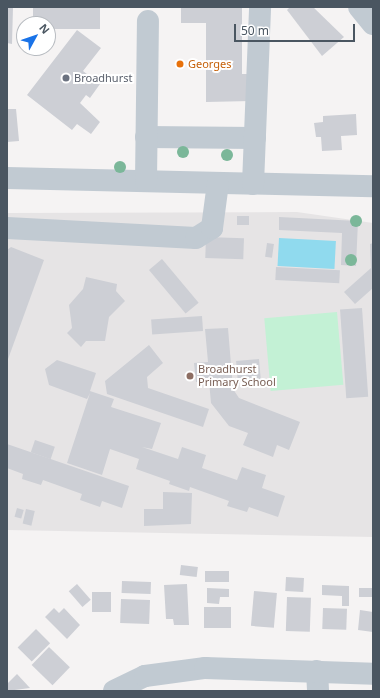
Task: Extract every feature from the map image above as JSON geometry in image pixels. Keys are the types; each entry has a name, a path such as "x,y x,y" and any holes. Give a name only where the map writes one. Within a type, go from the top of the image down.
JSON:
{"street":[{"path":"254,184 260,7"},
{"path":"358,7 373,24"},
{"path":"146,182 148,21"},
{"path":"146,136 255,138"},
{"path":"7,178 373,186"},
{"path":"7,228 196,238 212,228 218,183"},
{"path":"114,691 145,676 198,669 318,681 373,674"}],"shaded area":[{"name":"Broadhurst Primary School","path":"297,212 373,223 373,537 7,530 7,213"}],"green space":[{"path":"337,312 343,385 271,391 264,318"}],"water":[{"path":"279,238 336,241 334,269 278,266"}],"building":[{"path":"7,7 13,7 12,44 7,43"},
{"path":"33,7 100,7 100,29 56,29 56,16 33,16"},
{"path":"181,7 242,7 242,74 251,74 251,101 206,102 206,23 181,23"},
{"path":"290,7 313,7 344,37 322,56 287,10"},
{"name":"Broadhurst","path":"77,30 101,48 83,71 100,84 90,98 86,95 80,103 100,122 91,134 77,124 72,130 27,95"},
{"path":"7,109 16,109 19,141 7,142"},
{"path":"356,114 357,135 341,136 342,150 322,151 321,137 316,137 314,123 323,122 323,116"},
{"path":"237,216 249,216 249,225 237,225"},
{"path":"279,217 358,221 356,266 341,265 342,233 279,230"},
{"path":"206,237 244,238 243,259 205,258"},
{"path":"267,243 274,244 272,258 265,257"},
{"path":"373,243 373,288 355,304 344,292 371,268 370,244"},
{"path":"11,247 44,260 7,362 7,250"},
{"path":"162,259 199,303 186,314 149,270"},
{"path":"276,267 340,270 339,283 275,280"},
{"path":"86,277 117,284 116,291 125,301 109,317 105,341 86,341 81,347 67,333 72,328 69,305 83,289"},
{"path":"362,308 368,397 346,398 340,310"},
{"path":"202,316 203,331 152,335 151,320"},
{"path":"228,328 233,389 239,398 300,422 289,450 277,445 273,457 243,445 248,433 229,426 211,403 209,381 196,382 194,363 208,362 205,329"},
{"path":"149,345 163,363 147,377 148,388 209,409 203,427 107,394 105,381"},
{"path":"259,359 261,382 238,384 236,361"},
{"path":"57,360 96,373 90,391 114,399 111,407 161,423 152,449 142,447 178,459 182,447 206,455 202,468 237,480 242,467 266,475 262,488 285,496 278,517 249,507 247,512 227,506 229,501 190,487 189,491 169,484 170,481 136,469 139,459 110,449 102,475 67,463 90,393 87,399 49,385 45,369"},
{"path":"35,440 55,447 51,459 31,452"},
{"path":"7,444 129,486 122,508 102,501 100,507 80,500 82,494 43,480 41,485 22,479 23,474 7,468"},
{"path":"163,492 192,493 191,524 144,526 144,509 163,509"},
{"path":"17,508 24,510 21,519 15,517"},
{"path":"26,509 35,511 31,526 23,524"},
{"path":"181,565 198,567 197,577 180,575"},
{"path":"205,571 229,571 229,582 205,582"},
{"path":"286,577 304,578 303,592 285,591"},
{"path":"122,581 151,582 151,594 122,593"},
{"path":"77,584 91,600 82,607 69,591"},
{"path":"187,584 189,625 174,625 173,619 166,619 164,585"},
{"path":"322,585 349,586 349,606 342,606 342,596 322,595"},
{"path":"207,588 229,589 229,597 220,597 219,604 207,603"},
{"path":"359,588 373,588 373,597 359,597"},
{"path":"254,591 277,593 274,628 251,626"},
{"path":"92,592 111,592 111,612 92,612"},
{"path":"287,597 311,598 310,632 286,631"},
{"path":"121,599 150,600 149,624 120,623"},
{"path":"204,607 231,607 231,628 204,628"},
{"path":"54,608 59,613 64,608 80,625 67,639 45,617"},
{"path":"323,608 347,609 346,630 322,629"},
{"path":"360,610 373,612 373,632 358,630"},
{"path":"36,629 50,643 32,662 18,647"},
{"path":"49,647 70,667 52,685 32,665"},
{"path":"17,674 30,688 7,691 7,684"}],"place":[{"name":"Georges","path":"180,64"},
{"name":"Broadhurst","path":"66,78"},
{"name":"Broadhurst Primary School","path":"190,376"}]}
